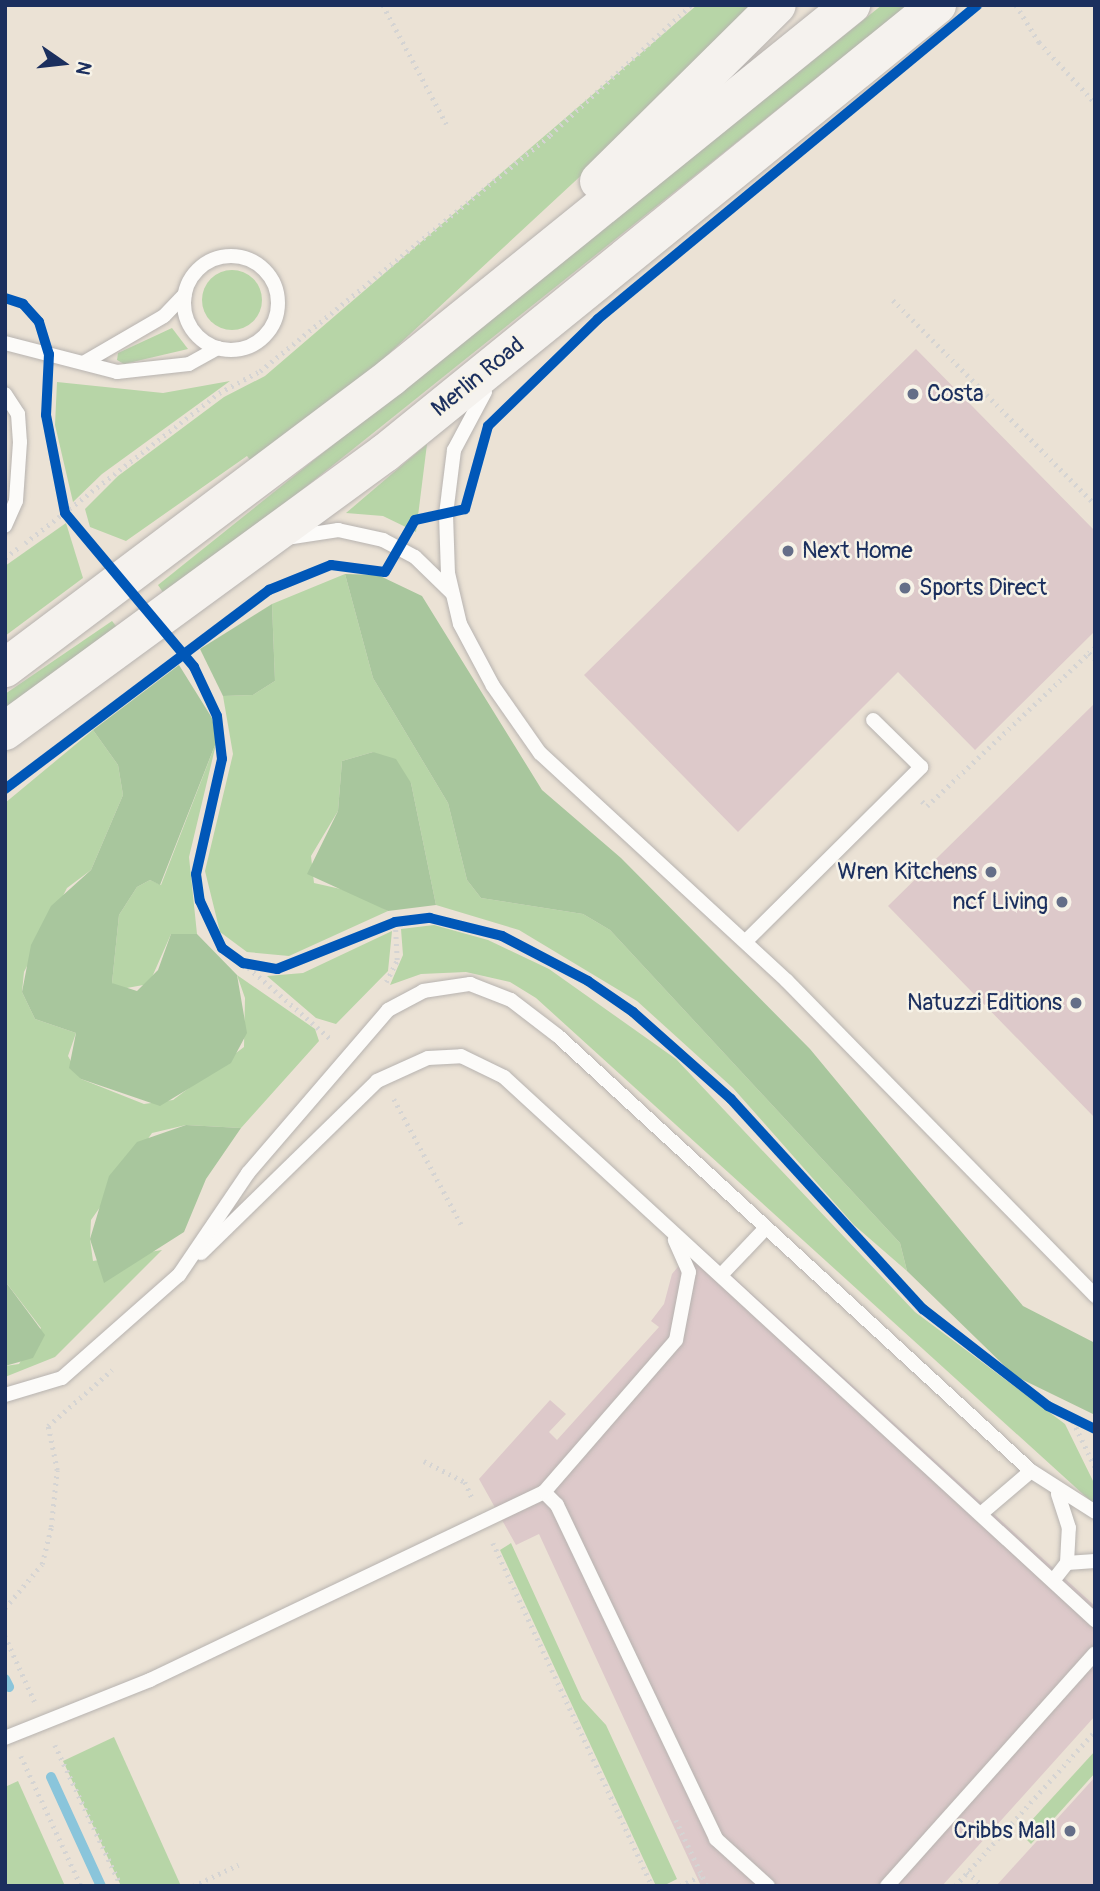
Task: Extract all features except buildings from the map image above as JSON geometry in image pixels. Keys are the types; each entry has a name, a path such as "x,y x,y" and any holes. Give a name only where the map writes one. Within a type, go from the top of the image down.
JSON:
{"street":[{"path":"391,377 778,5"},
{"path":"5,668 391,377 850,5"},
{"name":"Merlin Road","path":"5,732 250,552 519,345 937,5"}],"lane":[{"path":"5,343 85,362 129,371 189,364 218,348 245,348 267,334 278,308 272,279 250,259 221,257 195,272 185,294 164,316 85,362"},
{"path":"185,294 188,322 218,348"},
{"path":"519,345 470,412 454,450 446,514 453,594 460,624 492,686 540,753 746,942 1095,1296"},
{"path":"5,394 18,414 20,442 16,501 5,526"},
{"path":"250,552 338,530 406,552 453,594"},
{"path":"746,942 921,767 873,720"},
{"path":"178,1275 248,1173 388,1010 422,991 470,984 511,1000 558,1036 764,1230 1031,1471 1058,1494 1095,1512"},
{"path":"5,1395 62,1378 178,1275 377,1082 428,1058 461,1056 504,1077 1095,1620"},
{"path":"723,1273 764,1230"},
{"path":"8,1736 43,1719 150,1680 544,1492 676,1340 689,1272 674,1236"},
{"path":"983,1512 1031,1471"},
{"path":"544,1492 557,1505 716,1839 768,1886"},
{"path":"1056,1577 1068,1563 1069,1528 1058,1494"},
{"path":"1068,1563 1095,1561"},
{"path":"887,1886 1095,1653"}],"path":[{"path":"383,5 447,125"},
{"path":"5,558 219,393 260,371 550,135 691,5"},
{"path":"1016,5 1039,42 1095,103"},
{"path":"892,300 1095,504"},
{"path":"905,783 926,806 1095,648"},
{"path":"1089,653 1095,659"},
{"path":"376,991 397,960 390,924 414,917"},
{"path":"237,960 268,968"},
{"path":"237,960 319,1028"},
{"path":"328,1036 338,1027"},
{"path":"380,1102 390,1092"},
{"path":"396,1103 462,1226"},
{"path":"5,1608 42,1564 51,1527 57,1470 48,1426 120,1362"},
{"path":"1056,1411 1095,1429"},
{"path":"1073,1421 1095,1467"},
{"path":"424,1461 465,1482 652,1886"},
{"path":"5,1636 121,1886"},
{"path":"955,1886 1095,1731"},
{"path":"8,1736 81,1886"},
{"path":"193,1886 238,1865"},
{"path":"967,1872 983,1886"},
{"path":"680,1886 702,1875"}],"green space":[{"path":"697,5 765,5 367,374 253,464 247,456 126,541 90,527 85,509 118,476 224,397 265,376"},
{"path":"882,5 908,5 167,598 158,585"},
{"path":"232,270 249,275 257,283 262,300 257,317 249,325 232,330 215,325 207,317 202,300 207,283 215,275"},
{"path":"172,328 188,349 124,364 117,360 118,353"},
{"path":"230,381 102,474 73,502 55,425 57,382 163,393"},
{"path":"427,444 416,532 383,516 346,513"},
{"path":"66,523 83,578 5,636 5,566"},
{"path":"345,574 373,678 448,803 467,880 481,898 583,914 610,930 900,1243 907,1271 854,1225 733,1088 637,1001 519,930 436,905 411,783 373,752 342,761 338,811 311,856 314,883 354,892 388,911 289,956 247,952 220,932 205,871 233,754 223,696 253,695 275,681 272,604"},
{"path":"345,574 378,575 422,596 542,790 621,858 810,1049 1023,1306 1095,1343 1095,1415 1015,1376 907,1271 900,1243 610,930 583,914 481,898 467,880 448,803 373,678"},
{"path":"272,604 275,681 253,695 223,696 200,649"},
{"path":"112,621 121,632 5,712 5,694"},
{"path":"179,665 212,718 217,740 160,885 150,880 137,887 119,915 112,983 137,991 158,970 171,934 197,934 237,975 247,1033 231,1063 160,1106 81,1079 69,1068 76,1033 35,1019 22,992 31,945 51,906 91,870 123,795 118,765 93,730"},
{"path":"93,730 118,765 123,795 91,870 67,888 24,972 22,992 35,1019 76,1033 68,1056 81,1079 144,1104 173,1100 244,1047 245,998 237,975 315,1029 319,1041 241,1128 186,1125 152,1133 91,1220 90,1239 93,1261 162,1250 55,1357 5,1377 5,1366 19,1364 41,1328 5,1281 5,803"},
{"path":"217,740 189,857 197,934 171,934 149,984 121,989 112,983 119,915 137,887 150,880 161,885"},
{"path":"373,752 396,759 411,783 436,905 388,911 307,874 338,811 342,761"},
{"path":"434,925 488,940 549,969 676,1059 915,1312 1065,1424 1095,1485 1095,1505 536,998 510,982 466,972 421,974 390,985 403,955 401,929"},
{"path":"392,931 388,971 336,1024 316,1018 267,976 303,973"},
{"path":"186,1125 241,1128 206,1179 184,1232 104,1283 90,1239 109,1176 137,1142"},
{"path":"5,1281 45,1335 33,1358 5,1366"},
{"path":"511,1543 582,1699 606,1725 677,1879 663,1886 656,1886 500,1550"},
{"path":"114,1737 181,1886 121,1886 63,1761"},
{"path":"1095,1751 1095,1773 1031,1844 1020,1833"},
{"path":"18,1781 65,1886 5,1885 5,1787"}],"waterway":[{"path":"5,1679 9,1687"},
{"path":"51,1777 101,1886"}],"cycle path":[{"path":"5,789 269,590 331,565 385,572 415,520 465,509 488,426 598,319 977,5"},
{"path":"5,298 23,304 39,322 49,354 46,415 65,513 194,667 217,716 222,759 196,874 200,901 222,948 243,963 277,969 395,922 430,918 502,936 588,981 633,1012 731,1099 923,1309 1048,1406 1095,1429"}],"place":[{"name":"Costa","path":"913,394"},
{"name":"Next Home","path":"788,551"},
{"name":"Sports Direct","path":"905,588"},
{"name":"Wren Kitchens","path":"991,872"},
{"name":"ncf Living","path":"1062,902"},
{"name":"Natuzzi Editions","path":"1076,1003"},
{"name":"Cribbs Mall","path":"1070,1831"}]}
